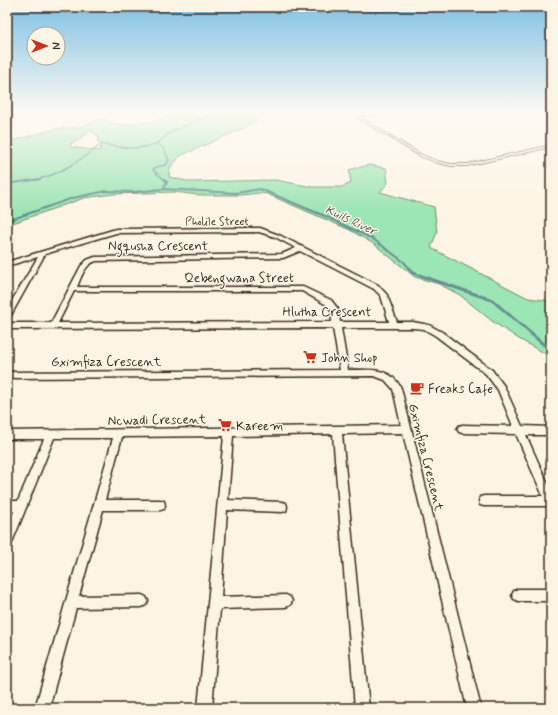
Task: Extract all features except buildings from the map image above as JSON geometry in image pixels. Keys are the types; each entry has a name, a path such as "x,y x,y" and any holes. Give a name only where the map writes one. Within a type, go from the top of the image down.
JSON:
{"street":[{"name":"Pholile Street","path":"7,264 108,233 120,231 260,230 270,233 301,248 380,289 384,295 394,325"},
{"name":"Ngqusha Crescent","path":"53,326 87,263 99,258 283,256 301,248"},
{"path":"7,315 43,253"},
{"name":"Qebengwana Street","path":"73,288 299,288 307,290 331,304 336,312 344,372"},
{"name":"Hlutha Crescent","path":"7,327 418,325 430,329 489,372 501,388 550,502 484,501"},
{"name":"Gximfiza Crescent","path":"7,374 344,372 374,372 382,374 397,388 474,708"},
{"name":"Ncwadi Crescent","path":"7,435 408,429"},
{"path":"462,429 551,431"},
{"path":"337,430 362,708"},
{"path":"205,708 229,432"},
{"path":"42,708 119,433"},
{"path":"7,541 50,434"},
{"path":"99,505 160,505"},
{"path":"223,505 282,506"},
{"path":"7,506 22,506"},
{"path":"518,595 551,595"},
{"path":"72,602 142,601"},
{"path":"214,603 286,601"}],"lane":[{"path":"402,145 437,162 460,165 551,146"}],"green space":[{"path":"7,145 70,145 71,147 99,151 102,145 204,145 180,156 170,168 169,177 191,182 276,180 312,187 342,187 351,183 349,170 369,165 386,168 388,183 380,192 434,207 437,232 431,248 528,298 551,301 551,357 519,339 492,321 460,295 439,284 415,277 374,244 350,230 267,194 198,195 174,192 113,194 84,198 7,225"}],"waterway":[{"name":"Kuils River","path":"38,179 63,170 100,145"},
{"name":"Kuils River","path":"111,145 129,148 151,145"},
{"name":"Kuils River","path":"160,145 164,149 169,160 166,165 156,167 153,170 165,180"},
{"name":"Kuils River","path":"7,184 38,179"},
{"name":"Kuils River","path":"163,189 167,182 165,180"},
{"name":"Kuils River","path":"7,221 73,198 106,191 134,192 163,189"},
{"name":"Kuils River","path":"163,189 236,193 260,189 327,217 373,239 404,262 409,268"},
{"name":"Kuils River","path":"408,267 413,273 492,300 551,351"}],"place":[{"name":"John Shop","path":"310,357"},
{"name":"Freaks Cafe","path":"417,388"},
{"name":"Kareem","path":"225,425"}]}
